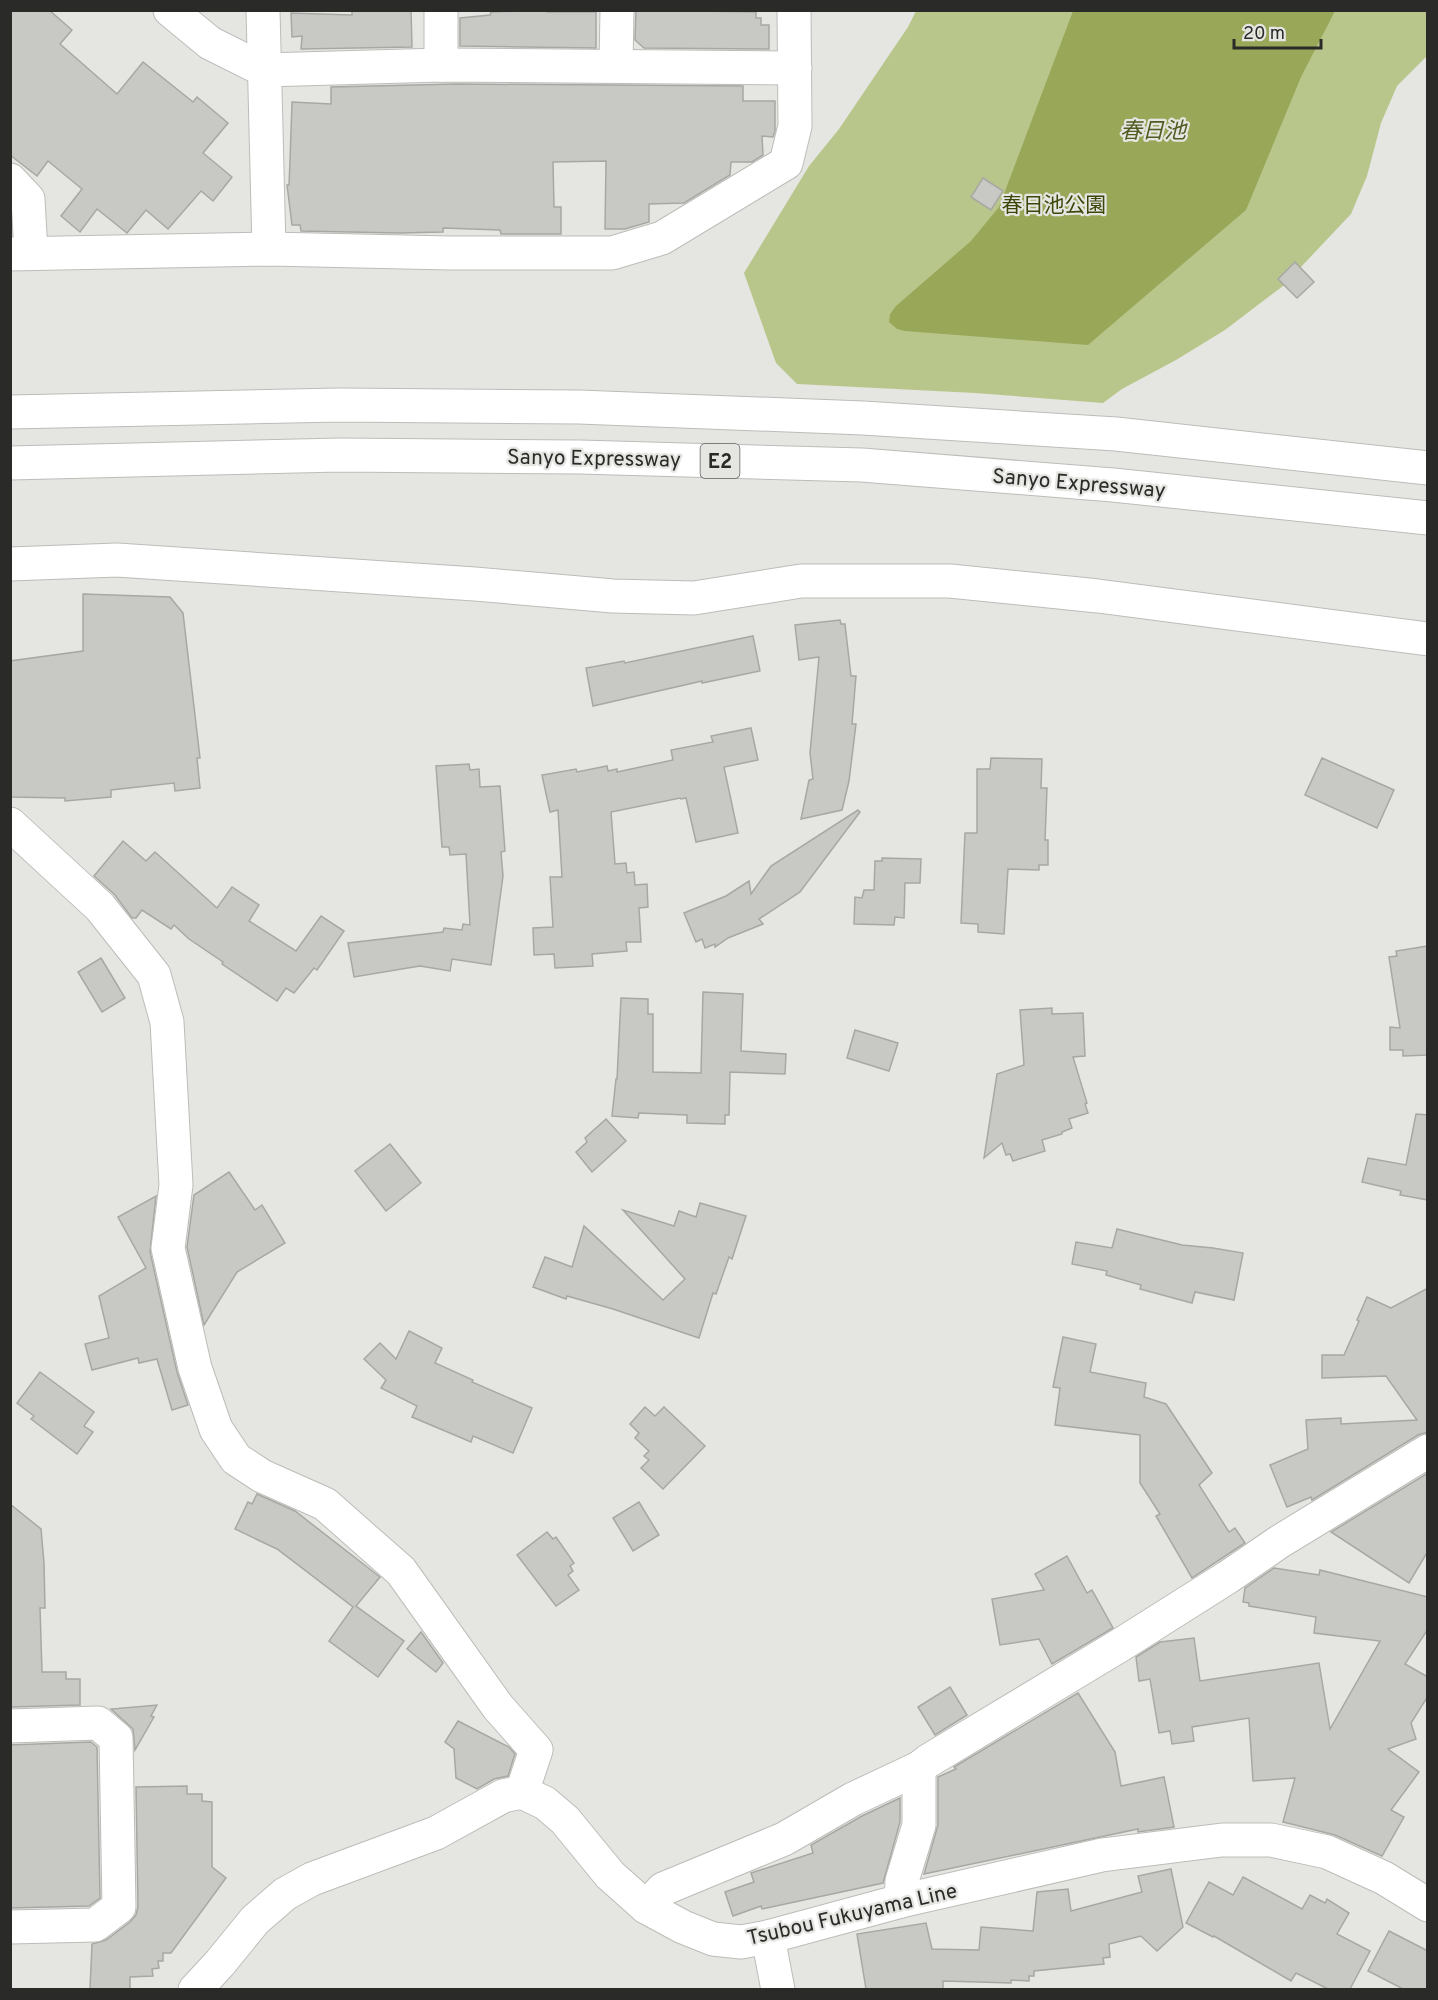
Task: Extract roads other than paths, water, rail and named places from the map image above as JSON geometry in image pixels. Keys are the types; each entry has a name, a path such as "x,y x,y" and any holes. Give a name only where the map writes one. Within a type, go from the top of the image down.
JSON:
{"main road":[{"path":"170,10 210,43 264,70 441,65 795,68"},
{"path":"263,10 269,249"},
{"path":"441,10 441,65"},
{"path":"616,65 617,10"},
{"path":"10,180 28,199 21,254 269,249 449,253 612,253 662,238 786,163 795,126 794,10"},
{"name":"E2","path":"10,412 339,405 579,408 839,417 1116,434 1428,468"},
{"name":"Sanyo Expressway","path":"10,463 340,455 580,457 862,465 1113,485 1428,518"},
{"path":"10,564 117,560 475,584 614,596 693,598 801,582 950,581 1098,596 1428,639"},
{"path":"10,824 100,907 154,975 167,1022 176,1185 168,1248 195,1368 216,1429 236,1459 262,1476 325,1504 401,1571 498,1707 536,1750 522,1792 503,1796 436,1833 312,1879 285,1894 255,1920 220,1964 195,1989"},
{"path":"646,1907 663,1889 784,1839 853,1799 919,1768 1122,1644 1279,1542 1428,1451"},
{"path":"10,1726 98,1724 116,1738 119,1907 94,1925 10,1927"},
{"path":"901,1901 902,1881 919,1825 919,1768"},
{"name":"Tsubou Fukuyama Line","path":"522,1792 545,1803 565,1820 610,1875 646,1907 683,1927 713,1939 741,1942 768,1937 901,1901 1102,1856 1232,1840 1271,1840 1327,1852 1384,1878 1428,1905"},
{"path":"768,1937 778,1989"}],"water":[{"name":"春日池","path":"1073,11 1335,11 1301,77 1246,210 1088,345 897,329 889,322 890,314 896,306 971,241 999,207"}],"park label":[{"name":"春日池公園","path":"1054,205"}]}
